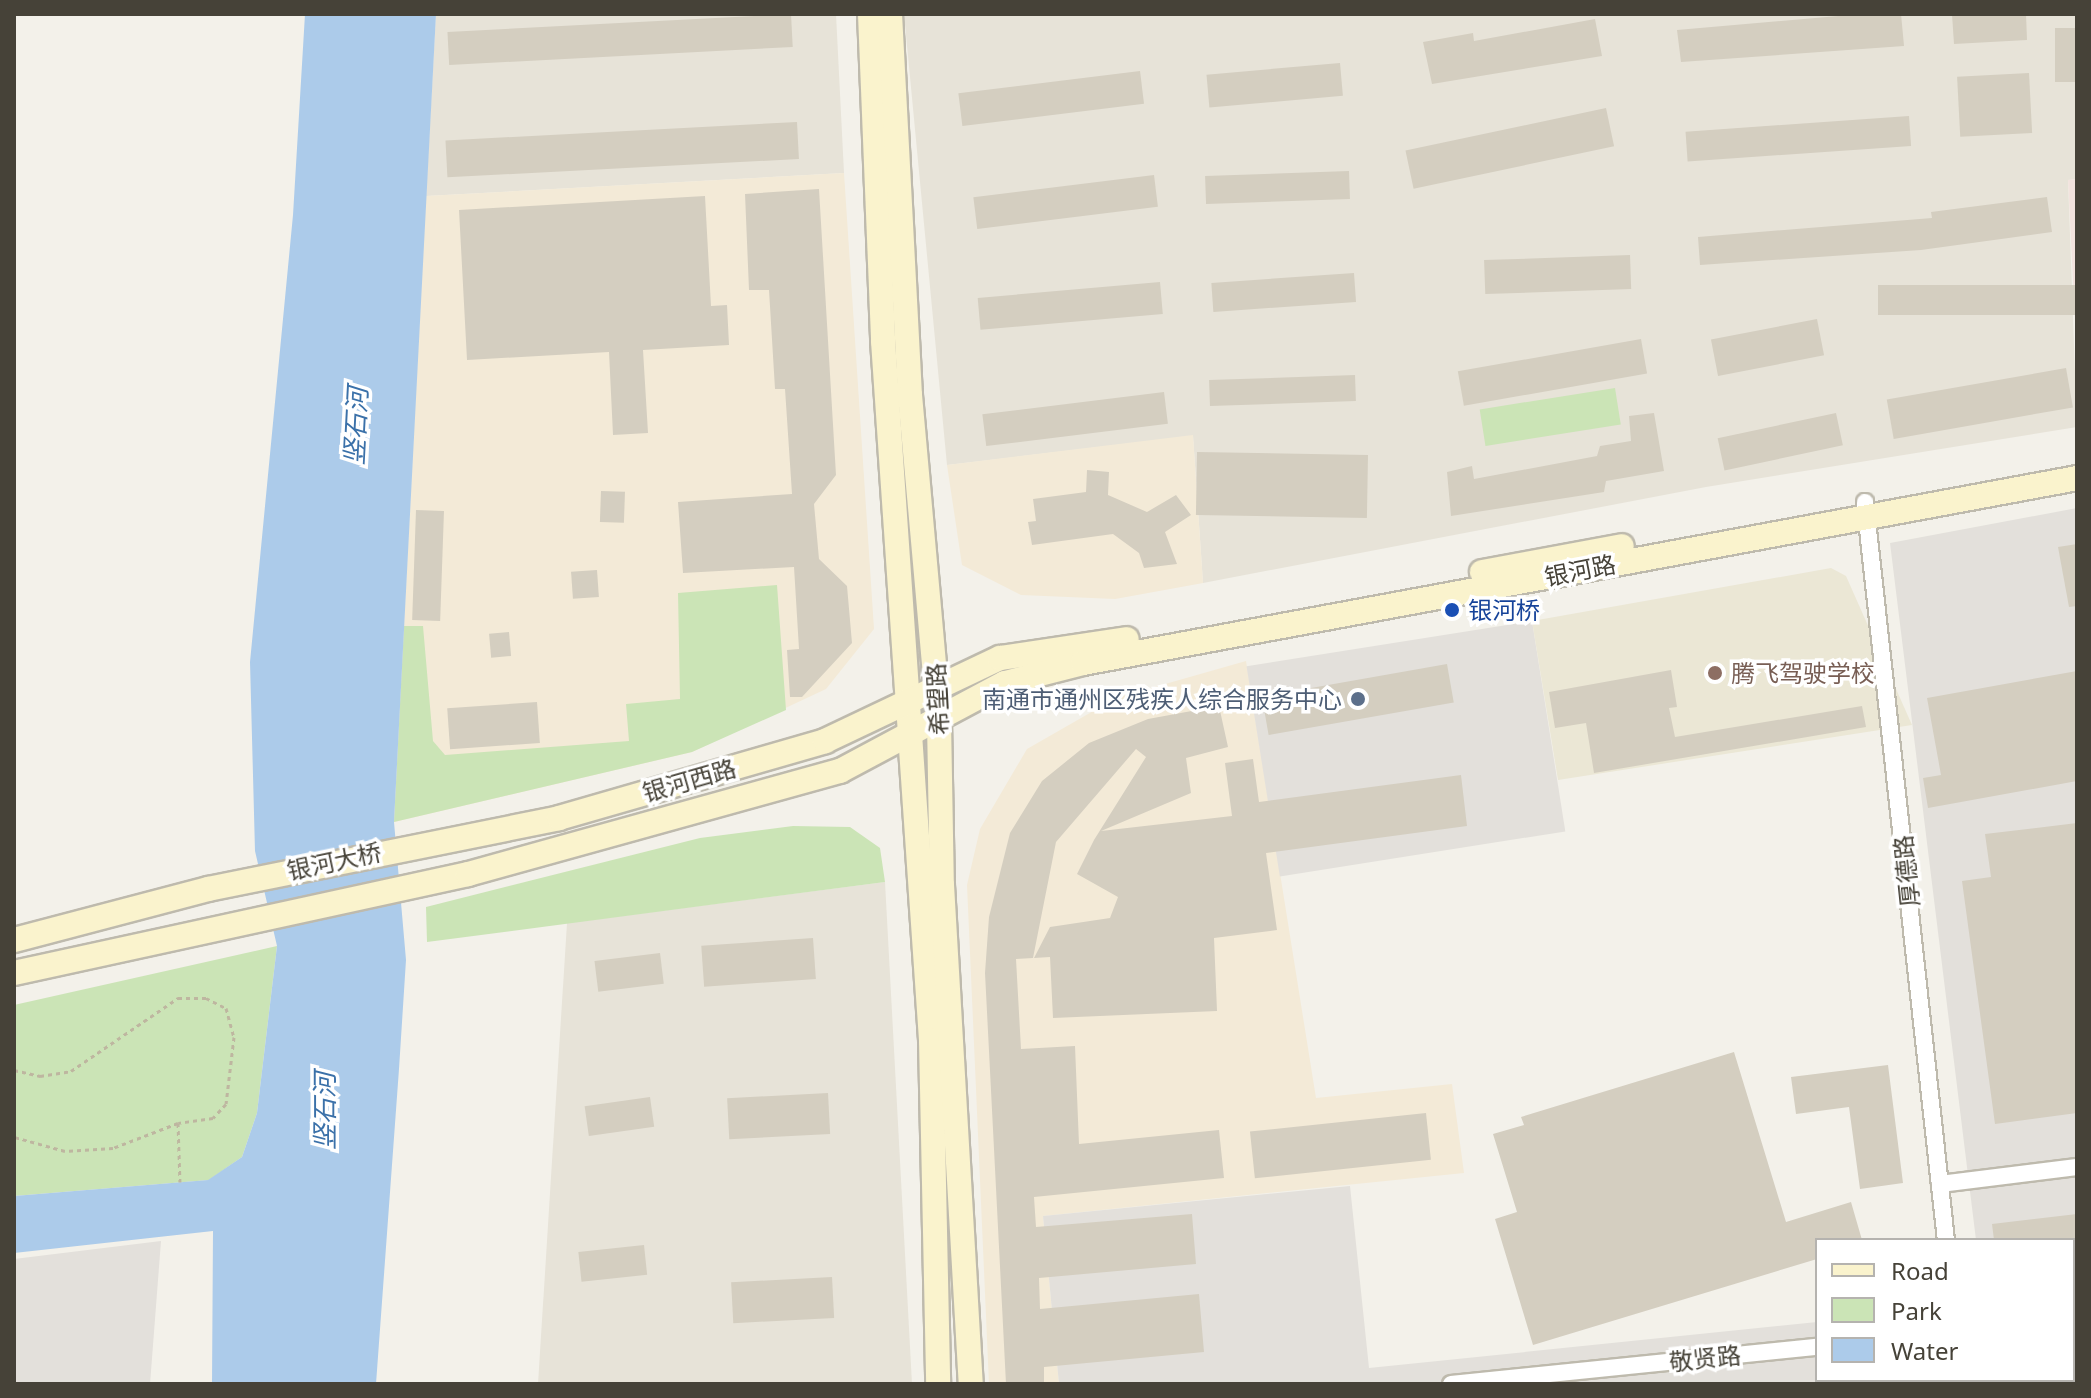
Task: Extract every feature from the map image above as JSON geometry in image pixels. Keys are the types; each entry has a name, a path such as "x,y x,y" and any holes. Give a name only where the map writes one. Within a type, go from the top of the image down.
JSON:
{"main road":[{"name":"希望路","path":"870,14 883,341 931,1040 938,1384"},
{"name":"希望路","path":"890,14 910,395 939,721 942,885 971,1384"},
{"name":"银河路","path":"909,738 1005,683 1083,663 1866,510 2077,462"},
{"name":"银河路","path":"909,700 936,684 1000,658 1157,635 1551,557 2077,478"},
{"name":"银河西路","path":"460,834 559,818 825,741 909,700"},
{"name":"银河西路","path":"468,874 840,771 909,738"},
{"name":"银河大桥","path":"14,940 208,889 460,834"},
{"name":"银河大桥","path":"14,973 218,933 468,874"}],"street":[{"name":"厚德路","path":"1866,510 1946,1238"},
{"path":"1940,1184 2077,1167"},
{"name":"敬贤路","path":"1451,1384 1815,1347"}],"path":[{"path":"14,1070 40,1076 71,1071 178,998 206,998 226,1008 234,1037 232,1082 226,1104 213,1118 178,1123 113,1148 65,1151 14,1137"},
{"path":"178,1123 180,1182"}],"shaded area":[{"path":"436,14 836,14 844,173 426,196"},
{"path":"904,14 2077,14 2077,179 2068,180 2077,427 1706,487 1203,583 1193,436 947,465"},
{"path":"844,173 874,629 826,689 692,752 394,822 426,196"},
{"path":"2077,179 2077,361 2068,180"},
{"path":"1193,435 1203,583 1115,599 1021,595 962,565 947,465"},
{"path":"2077,508 2077,1384 1059,1384 1043,1216 1350,1186 1369,1368 1815,1322 1815,1382 2075,1382 2075,1238 1976,1238 1890,543"},
{"name":"腾飞驾驶学校","path":"1831,568 1846,576 1912,725 1558,780 1532,621"},
{"path":"1532,621 1565,831 1280,877 1247,666"},
{"path":"1246,661 1316,1098 1452,1084 1464,1173 1043,1216 1059,1384 989,1384 967,885 980,829 1027,749 1116,698"},
{"path":"885,882 912,1384 538,1384 567,923"},
{"path":"161,1241 150,1384 14,1384 14,1259"}],"green space":[{"path":"1615,388 1621,425 1485,446 1480,409"},
{"path":"777,585 786,710 692,752 394,822 404,626 423,626 433,741 445,755 629,741 626,704 680,699 678,593"},
{"path":"793,826 850,827 880,848 885,882 427,942 426,907 700,838"},
{"path":"277,946 257,1113 242,1157 209,1180 14,1196 14,1005"}],"water":[{"name":"竖石河","path":"305,14 436,14 394,822 406,960 399,1069 376,1384 212,1384 213,1231 14,1253 14,1196 208,1180 242,1157 257,1113 277,946 255,851 250,662 293,215"}],"building":[{"path":"791,14 793,47 449,65 447,32"},
{"path":"1861,14 1901,14 1904,46 1681,62 1677,30"},
{"path":"1952,14 2026,14 2027,40 1954,44"},
{"path":"1595,19 1602,56 1432,84 1423,42 1473,33 1474,41"},
{"path":"2055,28 2077,28 2077,82 2055,82"},
{"path":"1340,63 1343,96 1209,108 1207,75"},
{"path":"1140,71 1144,104 962,126 958,93"},
{"path":"2029,73 2032,133 1960,137 1957,77"},
{"path":"1606,108 1614,146 1414,189 1405,151"},
{"path":"1909,116 1911,146 1688,162 1686,132"},
{"path":"797,122 799,159 447,177 445,140"},
{"path":"1349,171 1350,199 1206,204 1205,176"},
{"path":"1154,175 1158,207 977,229 973,197"},
{"path":"819,189 836,475 814,504 819,559 847,586 852,643 802,697 790,697 787,650 799,649 794,567 683,573 678,502 792,494 785,389 775,389 769,290 749,290 745,194"},
{"path":"705,196 711,306 727,305 729,345 643,350 648,433 613,435 609,352 467,360 459,210"},
{"path":"2047,197 2052,232 1921,250 1700,265 1698,237 1932,218 1931,212"},
{"path":"1630,255 1631,289 1485,294 1484,260"},
{"path":"1354,273 1356,302 1213,312 1211,283"},
{"path":"1160,282 1163,314 980,330 978,298"},
{"path":"1878,285 2077,285 2077,315 1878,315"},
{"path":"1817,319 1824,355 1718,376 1711,340"},
{"path":"1641,339 1647,373 1464,406 1458,371"},
{"path":"2066,368 2073,407 1894,439 1887,400"},
{"path":"1355,375 1356,401 1210,406 1209,380"},
{"path":"1164,392 1168,424 986,446 982,414"},
{"path":"1654,413 1664,471 1606,481 1604,492 1451,516 1447,472 1472,466 1474,479 1597,456 1600,446 1631,441 1629,416"},
{"path":"1836,413 1843,445 1725,470 1718,438"},
{"path":"1197,452 1368,455 1367,518 1196,515"},
{"path":"1087,470 1109,472 1108,495 1147,512 1176,495 1191,515 1165,532 1177,564 1144,568 1139,553 1113,534 1032,545 1028,522 1036,521 1033,499 1086,492"},
{"path":"601,491 625,492 624,523 600,522"},
{"path":"416,510 444,511 440,621 412,620"},
{"path":"2077,544 2077,606 2069,607 2058,547"},
{"path":"597,570 599,597 573,599 571,572"},
{"path":"509,632 511,656 491,658 489,634"},
{"name":"南通市通州区残疾人综合服务中心","path":"1447,664 1454,702 1269,735 1262,697"},
{"path":"1671,670 1677,707 1669,708 1675,737 1862,706 1866,727 1594,773 1586,723 1555,728 1549,692"},
{"path":"2077,671 2077,781 1928,808 1923,778 1941,775 1927,698"},
{"path":"537,702 540,743 450,749 447,708"},
{"path":"1219,706 1228,747 1186,758 1191,793 1101,831 1232,816 1225,763 1253,759 1259,802 1461,775 1467,826 1266,853 1277,930 1214,938 1217,1011 1053,1018 1050,957 1034,958 1050,927 1110,918 1118,897 1077,874 1094,840 1146,757 1136,749 1056,842 1033,958 1016,959 1021,1049 1075,1046 1079,1144 1219,1130 1224,1178 1034,1197 1036,1227 1192,1214 1196,1264 1039,1278 1040,1309 1199,1294 1204,1352 1044,1367 1044,1384 1006,1384 985,973 989,917 1010,833 1042,781 1089,743 1148,719"},
{"path":"2077,823 2077,1113 1995,1124 1962,881 1991,877 1985,834"},
{"path":"813,938 816,979 704,987 701,946"},
{"path":"660,953 664,984 598,992 594,961"},
{"path":"1734,1052 1786,1222 1851,1202 1861,1238 1815,1238 1815,1260 1533,1345 1495,1219 1517,1212 1493,1134 1524,1125 1521,1117"},
{"path":"1888,1065 1903,1183 1860,1189 1849,1107 1796,1114 1791,1077"},
{"path":"828,1093 830,1134 729,1139 727,1098"},
{"path":"650,1097 654,1127 589,1136 585,1106"},
{"path":"1426,1113 1431,1160 1255,1178 1250,1132"},
{"path":"2077,1214 2077,1240 1994,1238 1992,1224"},
{"path":"644,1245 647,1275 581,1282 578,1252"},
{"path":"832,1277 834,1318 733,1323 731,1282"}],"place":[{"name":"银河桥","path":"1452,610"},
{"name":"腾飞驾驶学校","path":"1715,673"},
{"name":"南通市通州区残疾人综合服务中心","path":"1358,699"}]}
